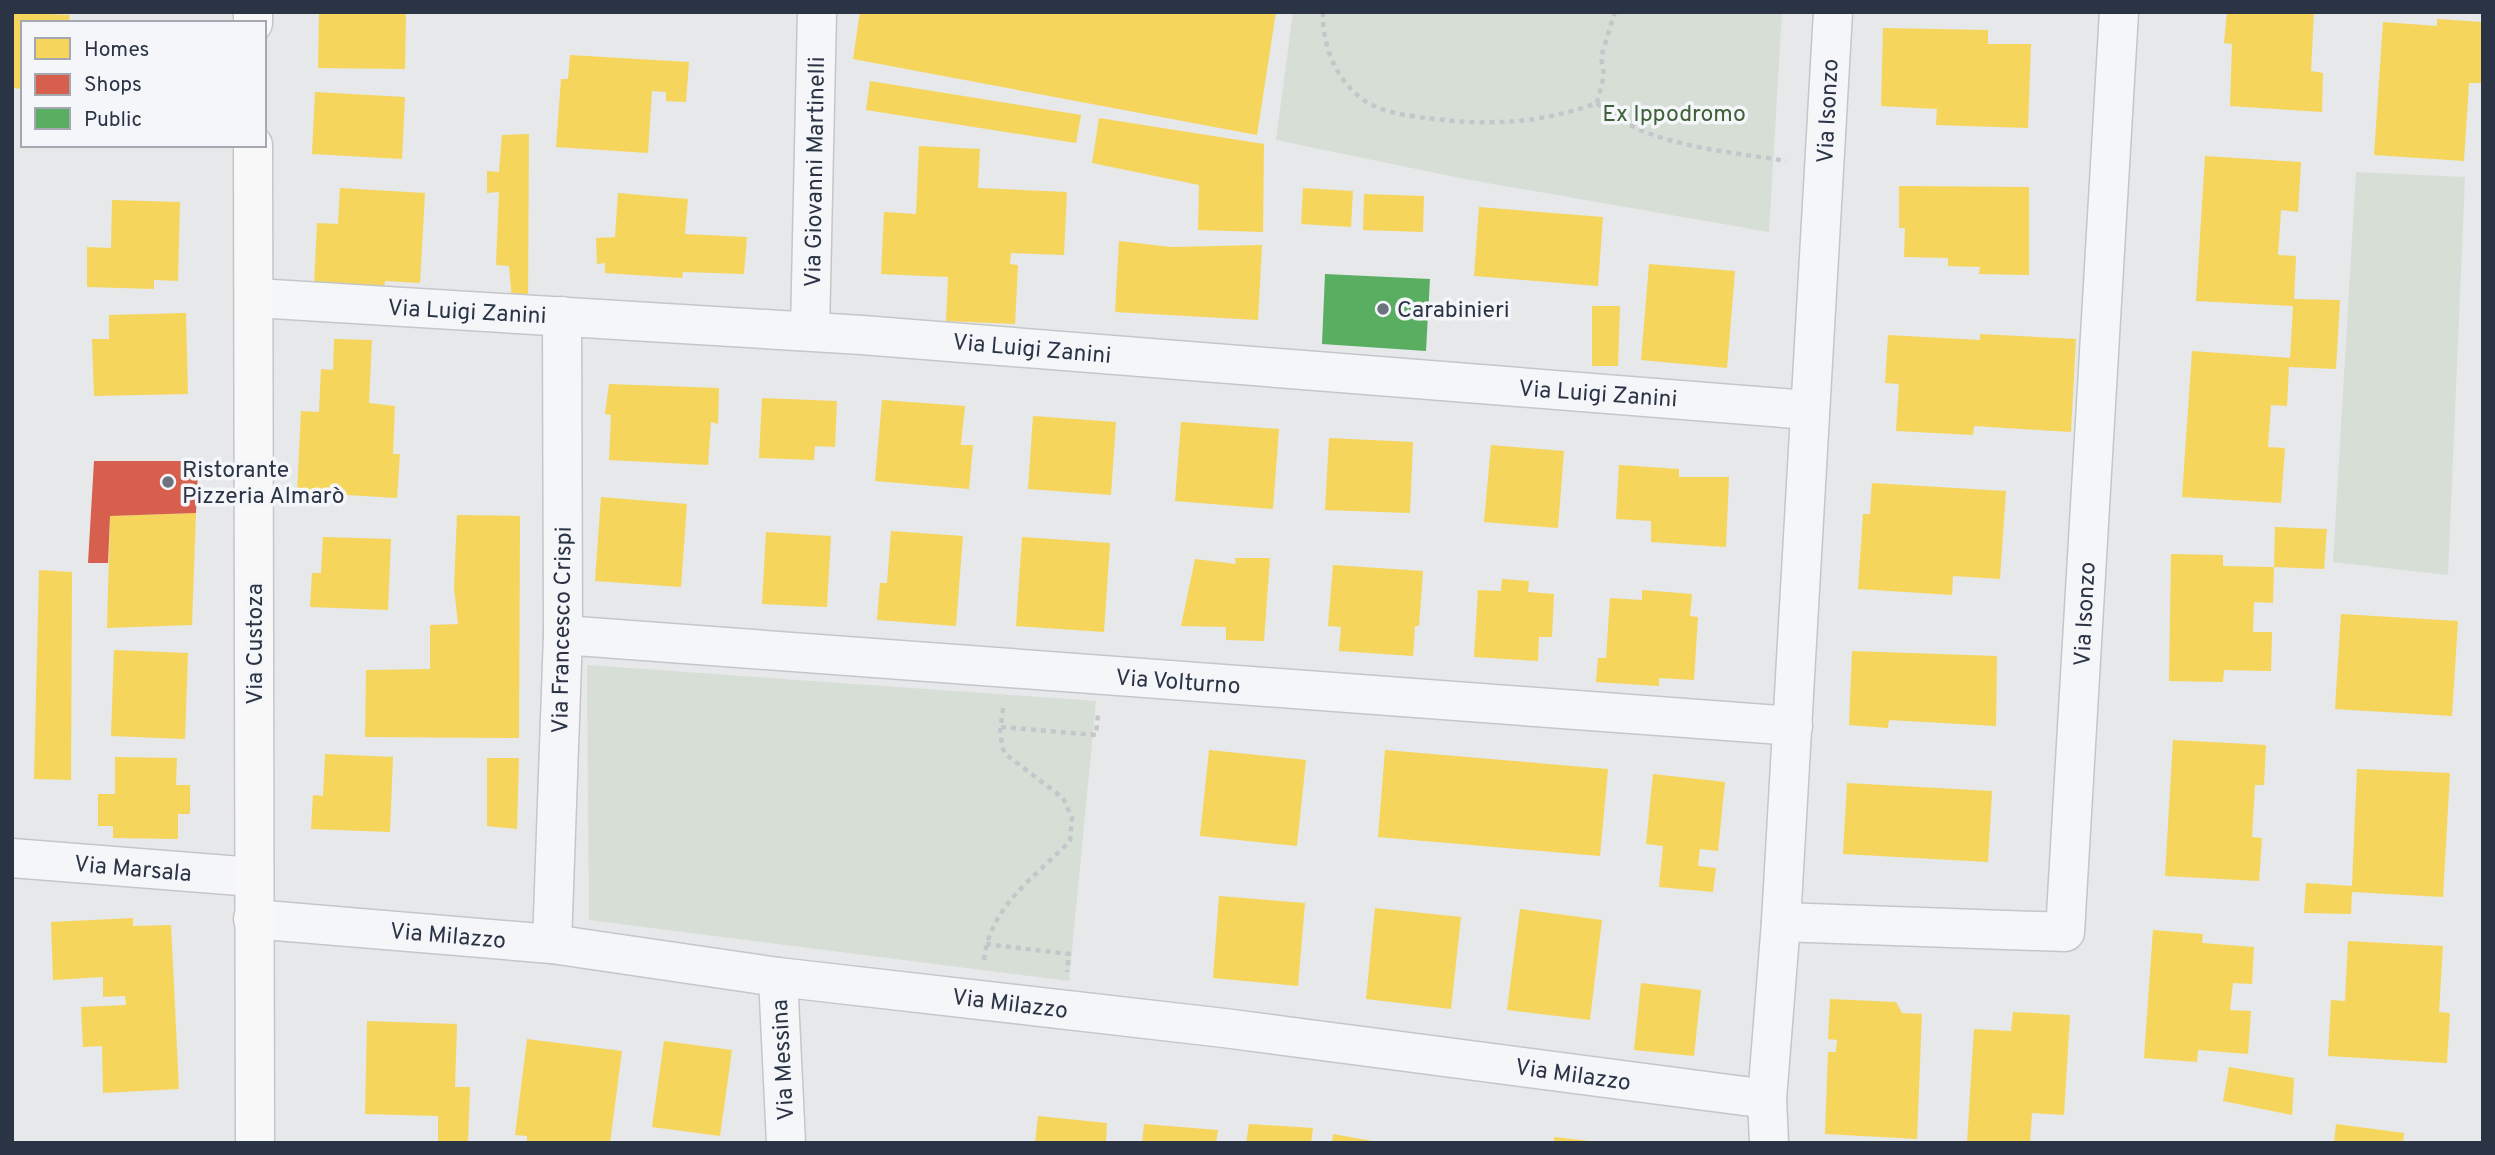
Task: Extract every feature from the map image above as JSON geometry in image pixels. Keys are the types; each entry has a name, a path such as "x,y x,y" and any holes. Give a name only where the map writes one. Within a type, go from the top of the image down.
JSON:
{"street":[{"name":"Via Giovanni Martinelli","path":"810,331 817,12"},
{"name":"Via Isonzo","path":"1769,1143 1767,1099 1793,726 1808,410 1833,12"},
{"name":"Via Isonzo","path":"1781,922 2065,932 2119,12"},
{"name":"Via Custoza","path":"253,147 256,298 253,877 255,1143"},
{"name":"Via Luigi Zanini","path":"256,298 810,331 1808,410"},
{"name":"Via Francesco Crispi","path":"552,944 563,635 562,316"},
{"name":"Via Volturno","path":"563,635 1793,726"},
{"name":"Via Marsala","path":"12,858 253,877"},
{"name":"Via Milazzo","path":"253,919 552,944 778,977 1224,1028 1767,1099"},
{"name":"Via Messina","path":"778,977 786,1143"}],"path":[{"path":"1323,12 1324,43 1342,79 1366,102 1404,116 1478,125 1521,122 1597,103"},
{"path":"1597,103 1604,75 1601,57 1615,12"},
{"path":"1597,103 1612,117 1685,145 1824,168"},
{"path":"1001,727 1096,735 1101,675"},
{"path":"979,999 986,944 998,914 1033,875 1070,841 1072,818 1063,798 1004,753 1001,727 1005,698"},
{"path":"986,944 1069,954 1067,976"}],"green space":[{"name":"Ex Ippodromo","path":"1293,12 1782,12 1769,232 1465,179 1276,140"},
{"path":"2356,172 2465,177 2448,575 2333,562"},
{"path":"587,665 1096,701 1069,981 589,920"}],"building: Homes":[{"path":"12,12 70,15 69,21 21,21 21,89 12,88"},
{"path":"319,12 406,12 405,69 318,68"},
{"path":"860,12 1276,12 1257,135 853,59"},
{"path":"2227,12 2314,12 2311,71 2323,73 2322,112 2230,106 2232,44 2224,43"},
{"path":"2437,19 2483,22 2483,83 2469,83 2464,161 2374,155 2383,22 2437,26"},
{"path":"1883,28 1988,30 1988,44 2031,44 2028,128 1936,125 1937,109 1881,106"},
{"path":"570,55 689,62 686,102 666,101 666,92 652,91 648,153 556,147 561,79 568,79"},
{"path":"870,81 1081,115 1076,143 866,110"},
{"path":"315,92 405,97 402,159 312,154"},
{"path":"1099,118 1264,144 1263,232 1198,230 1199,185 1092,163"},
{"path":"529,134 528,302 512,301 509,266 496,265 499,192 487,193 487,171 499,172 502,135"},
{"path":"919,146 980,149 978,188 1067,192 1064,255 1011,253 1010,264 1018,265 1015,324 946,321 948,277 881,274 884,212 916,214"},
{"path":"2205,156 2301,162 2298,212 2281,210 2278,255 2296,256 2294,299 2340,300 2336,369 2289,367 2287,406 2271,405 2268,447 2285,448 2281,503 2182,497 2192,351 2290,358 2293,306 2196,301"},
{"path":"1899,186 2029,187 2029,275 1979,274 1980,267 1948,266 1948,258 1904,257 1905,228 1899,228"},
{"path":"340,188 425,193 420,283 385,281 384,288 314,285 317,223 338,224"},
{"path":"1303,188 1353,191 1351,227 1301,224"},
{"path":"618,193 688,199 685,234 747,237 744,274 683,272 682,278 605,273 605,263 597,264 596,238 615,237"},
{"path":"1364,194 1424,196 1423,232 1363,230"},
{"path":"112,200 180,202 178,281 154,280 154,289 87,287 87,247 111,248"},
{"path":"1479,207 1603,217 1598,286 1474,276"},
{"path":"1119,241 1171,247 1262,245 1258,320 1115,312"},
{"path":"1649,264 1735,271 1727,368 1641,360"},
{"path":"1592,306 1620,306 1618,366 1592,366"},
{"path":"186,313 188,394 94,396 92,339 109,339 109,315"},
{"path":"1980,334 2076,339 2071,432 1974,426 1973,435 1896,431 1899,384 1885,383 1888,335 1980,340"},
{"path":"334,339 372,340 369,403 395,406 393,454 400,454 397,498 297,492 301,411 319,412 321,369 333,370"},
{"path":"609,384 719,388 718,424 711,422 708,465 609,460 611,415 605,414"},
{"path":"762,398 837,401 835,447 815,446 814,460 759,458"},
{"path":"882,400 965,406 961,445 973,445 969,489 875,481"},
{"path":"1033,416 1116,422 1111,495 1028,489"},
{"path":"1181,422 1279,429 1273,509 1175,501"},
{"path":"1329,438 1413,442 1410,513 1325,510"},
{"path":"1491,445 1564,451 1558,528 1484,522"},
{"path":"1619,465 1679,469 1679,477 1729,477 1726,547 1651,542 1651,521 1616,519"},
{"path":"1872,483 2006,491 2000,579 1953,576 1952,595 1858,589 1863,514 1870,514"},
{"path":"601,497 687,504 681,587 595,581"},
{"path":"196,513 192,625 107,628 110,516"},
{"path":"457,515 520,516 519,738 365,737 366,670 430,669 430,625 458,624 454,587"},
{"path":"2275,527 2327,529 2324,569 2274,567"},
{"path":"891,531 963,536 956,626 877,620 880,583 887,583"},
{"path":"766,532 831,536 827,607 762,604"},
{"path":"323,537 391,539 388,610 310,607 312,573 321,573"},
{"path":"1022,537 1110,543 1104,632 1016,626"},
{"path":"2171,554 2223,555 2223,566 2274,567 2273,603 2254,602 2253,632 2272,632 2271,671 2224,670 2223,682 2169,681"},
{"path":"1235,558 1270,558 1264,641 1226,640 1226,627 1181,626 1195,559 1236,564"},
{"path":"1333,565 1423,571 1419,626 1415,626 1413,656 1339,651 1341,627 1328,626"},
{"path":"39,570 72,572 71,780 34,779"},
{"path":"1502,579 1529,581 1528,592 1554,594 1552,637 1539,637 1538,661 1474,657 1478,590 1501,591"},
{"path":"1642,590 1692,594 1690,616 1698,617 1694,680 1659,678 1659,686 1596,682 1598,658 1606,658 1610,598 1642,600"},
{"path":"2341,614 2458,621 2452,716 2335,709"},
{"path":"114,650 188,653 185,739 111,736"},
{"path":"1852,651 1997,656 1996,726 1889,720 1888,728 1849,725"},
{"path":"2173,740 2266,745 2264,785 2255,785 2252,837 2262,838 2259,881 2165,876"},
{"path":"1209,750 1306,760 1297,846 1200,836"},
{"path":"1385,750 1608,769 1600,856 1378,837"},
{"path":"325,754 393,757 390,832 311,829 313,795 323,796"},
{"path":"115,757 177,758 176,785 190,785 190,814 178,814 178,839 113,838 113,826 98,826 98,794 115,794"},
{"path":"487,758 519,758 517,829 487,826"},
{"path":"2357,769 2450,773 2443,897 2352,892 2351,914 2304,913 2306,883 2352,886"},
{"path":"1653,774 1725,782 1718,851 1700,849 1698,866 1716,868 1713,892 1659,887 1663,846 1646,844"},
{"path":"1847,783 1992,791 1988,862 1843,854"},
{"path":"1219,896 1305,903 1298,986 1213,978"},
{"path":"1375,908 1461,917 1451,1009 1366,999"},
{"path":"1520,909 1602,920 1590,1020 1507,1010"},
{"path":"133,918 133,926 171,925 179,1089 103,1093 102,1046 83,1047 81,1007 126,1005 125,996 103,997 103,977 53,980 51,922"},
{"path":"2153,930 2203,934 2202,943 2254,947 2252,984 2233,983 2230,1010 2251,1011 2248,1054 2198,1050 2197,1062 2144,1058"},
{"path":"2348,941 2443,946 2439,1012 2450,1013 2447,1063 2328,1056 2331,1000 2345,1001"},
{"path":"1641,983 1701,990 1694,1056 1634,1050"},
{"path":"1830,999 1896,1002 1902,1013 1922,1014 1917,1139 1825,1134 1828,1052 1836,1052 1837,1040 1828,1039"},
{"path":"2013,1012 2070,1015 2064,1115 2032,1113 2030,1143 1967,1143 1974,1029 2011,1031"},
{"path":"367,1021 457,1024 455,1087 470,1087 468,1143 438,1143 438,1116 365,1114"},
{"path":"527,1039 622,1051 610,1143 527,1143 527,1136 515,1135"},
{"path":"664,1041 732,1050 720,1136 652,1127"},
{"path":"2229,1067 2294,1078 2292,1115 2223,1101"},
{"path":"1038,1116 1107,1123 1106,1143 1035,1143"},
{"path":"1144,1124 1218,1130 1216,1143 1142,1143"},
{"path":"1249,1124 1313,1128 1311,1143 1246,1143"},
{"path":"2336,1124 2404,1133 2403,1143 2334,1143"},
{"path":"1333,1134 1372,1141 1372,1143 1332,1143"},
{"path":"1554,1137 1590,1141 1590,1143 1554,1143"}],"building: Shops":[{"path":"94,461 182,461 198,472 196,513 110,516 108,563 88,563"}],"building: Public":[{"path":"1325,274 1430,279 1426,351 1322,344"}],"place":[{"name":"Carabinieri","path":"1383,309"},
{"name":"Ristorante Pizzeria Almarò","path":"168,482"}]}
